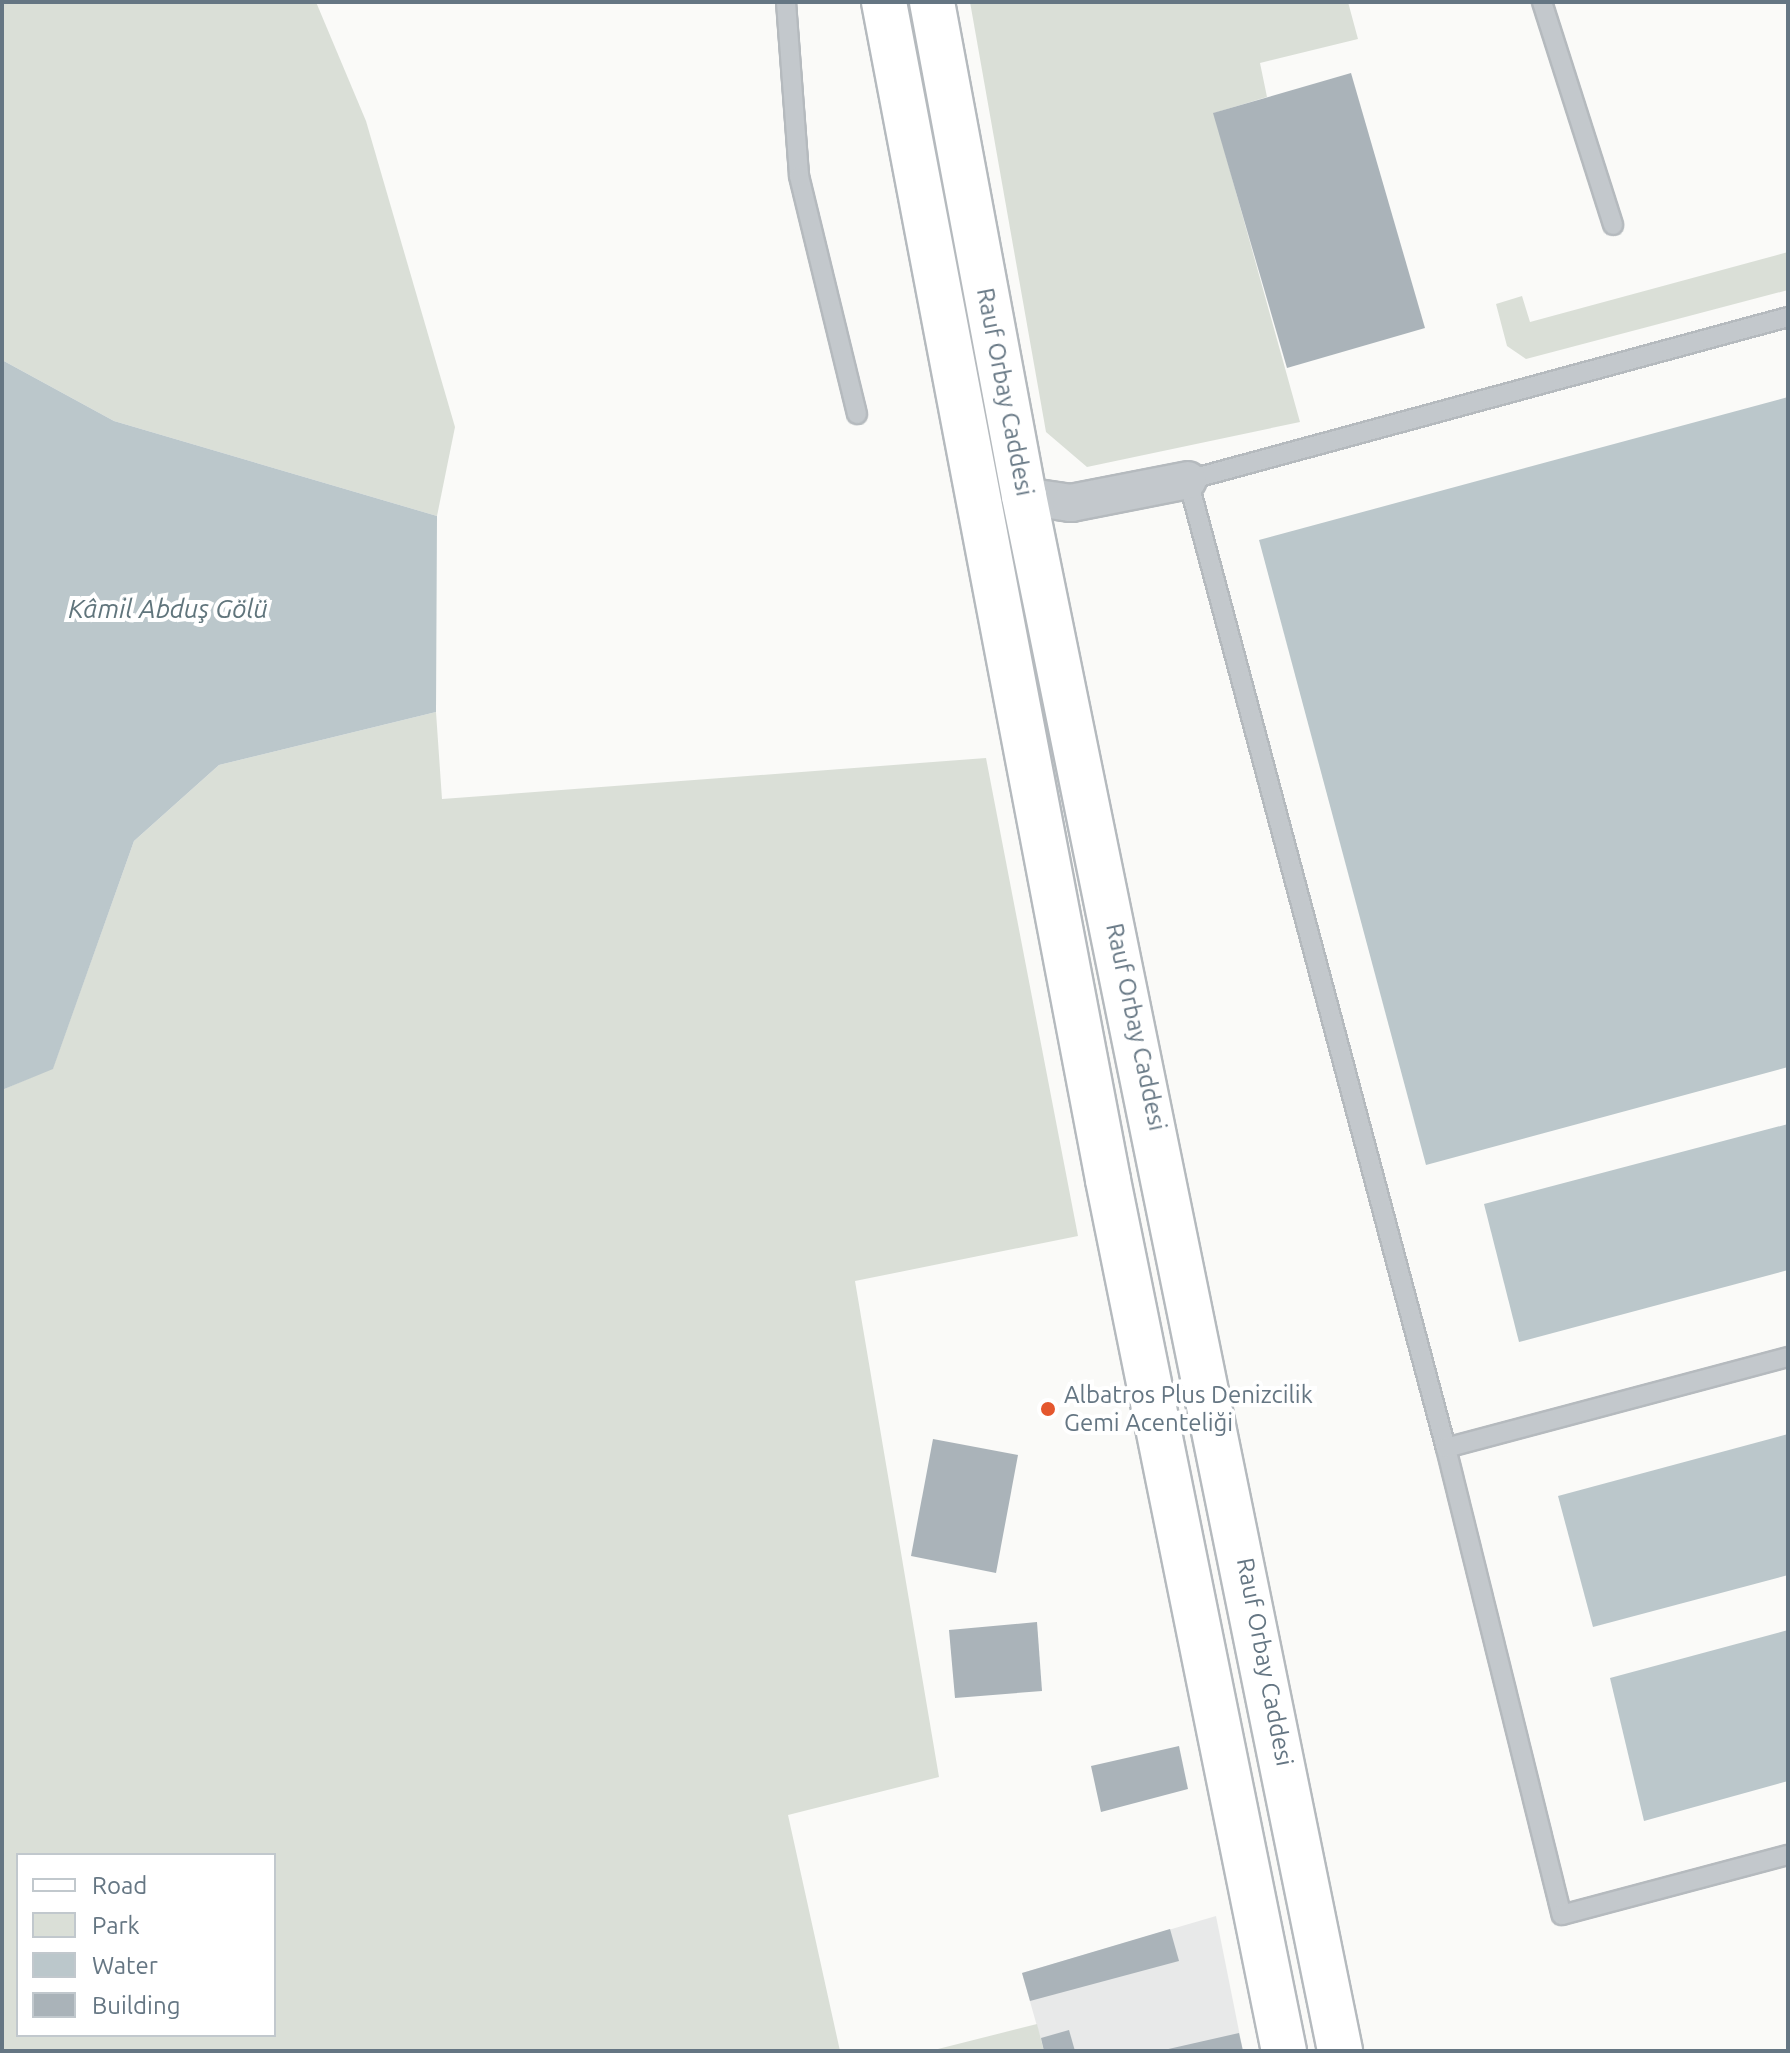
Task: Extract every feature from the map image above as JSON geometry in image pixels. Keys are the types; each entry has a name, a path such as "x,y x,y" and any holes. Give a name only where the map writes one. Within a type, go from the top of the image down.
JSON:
{"main road":[{"name":"Rauf Orbay Caddesi","path":"884,2 978,507 1284,2051"},
{"name":"Rauf Orbay Caddesi","path":"932,2 1024,496 1340,2051"},
{"path":"978,507 1024,496"}],"street":[{"path":"1024,496 1071,503 1188,480"}],"lane":[{"path":"786,2 799,176 857,414"},
{"path":"1542,2 1613,225"},
{"path":"1788,317 1188,480 1446,1448 1562,1915 1788,1855"},
{"path":"1446,1448 1788,1357"}],"shaded area":[{"path":"1216,1916 1243,2051 1044,2051 1022,1973"}],"green space":[{"path":"2,2 316,2 366,121 455,427 437,516 114,421 2,360"},
{"path":"970,2 1348,2 1358,39 1260,63 1267,97 1214,113 1300,422 1087,467 1046,432"},
{"path":"1788,252 1788,290 1526,359 1507,346 1496,304 1522,296 1530,322"},
{"path":"436,712 442,799 986,758 1078,1236 855,1281 939,1777 788,1815 840,2051 2,2051 2,1090 53,1068 134,841 219,765"},
{"path":"1037,2024 1044,2051 930,2051"}],"water":[{"name":"Kâmil Abduş Gölü","path":"2,360 114,421 437,516 436,712 219,765 134,841 53,1069 2,1090"},
{"path":"1788,397 1788,1067 1426,1165 1259,540"},
{"path":"1788,1124 1788,1270 1519,1342 1484,1204"},
{"path":"1788,1434 1788,1575 1593,1627 1558,1496"},
{"path":"1788,1630 1788,1781 1644,1821 1610,1678"}],"building":[{"path":"1351,73 1425,328 1287,368 1213,113"},
{"path":"933,1439 1018,1455 996,1573 911,1556"},
{"path":"1037,1622 1042,1691 955,1698 949,1630"},
{"path":"1179,1746 1188,1789 1101,1812 1091,1766"},
{"path":"1170,1929 1179,1961 1030,2001 1022,1973"},
{"path":"1069,2030 1075,2051 1044,2051 1041,2038"},
{"path":"1239,2033 1243,2051 1164,2051 1164,2050"}],"place":[{"name":"Albatros Plus Denizcilik Gemi Acenteliği","path":"1048,1409"}]}
